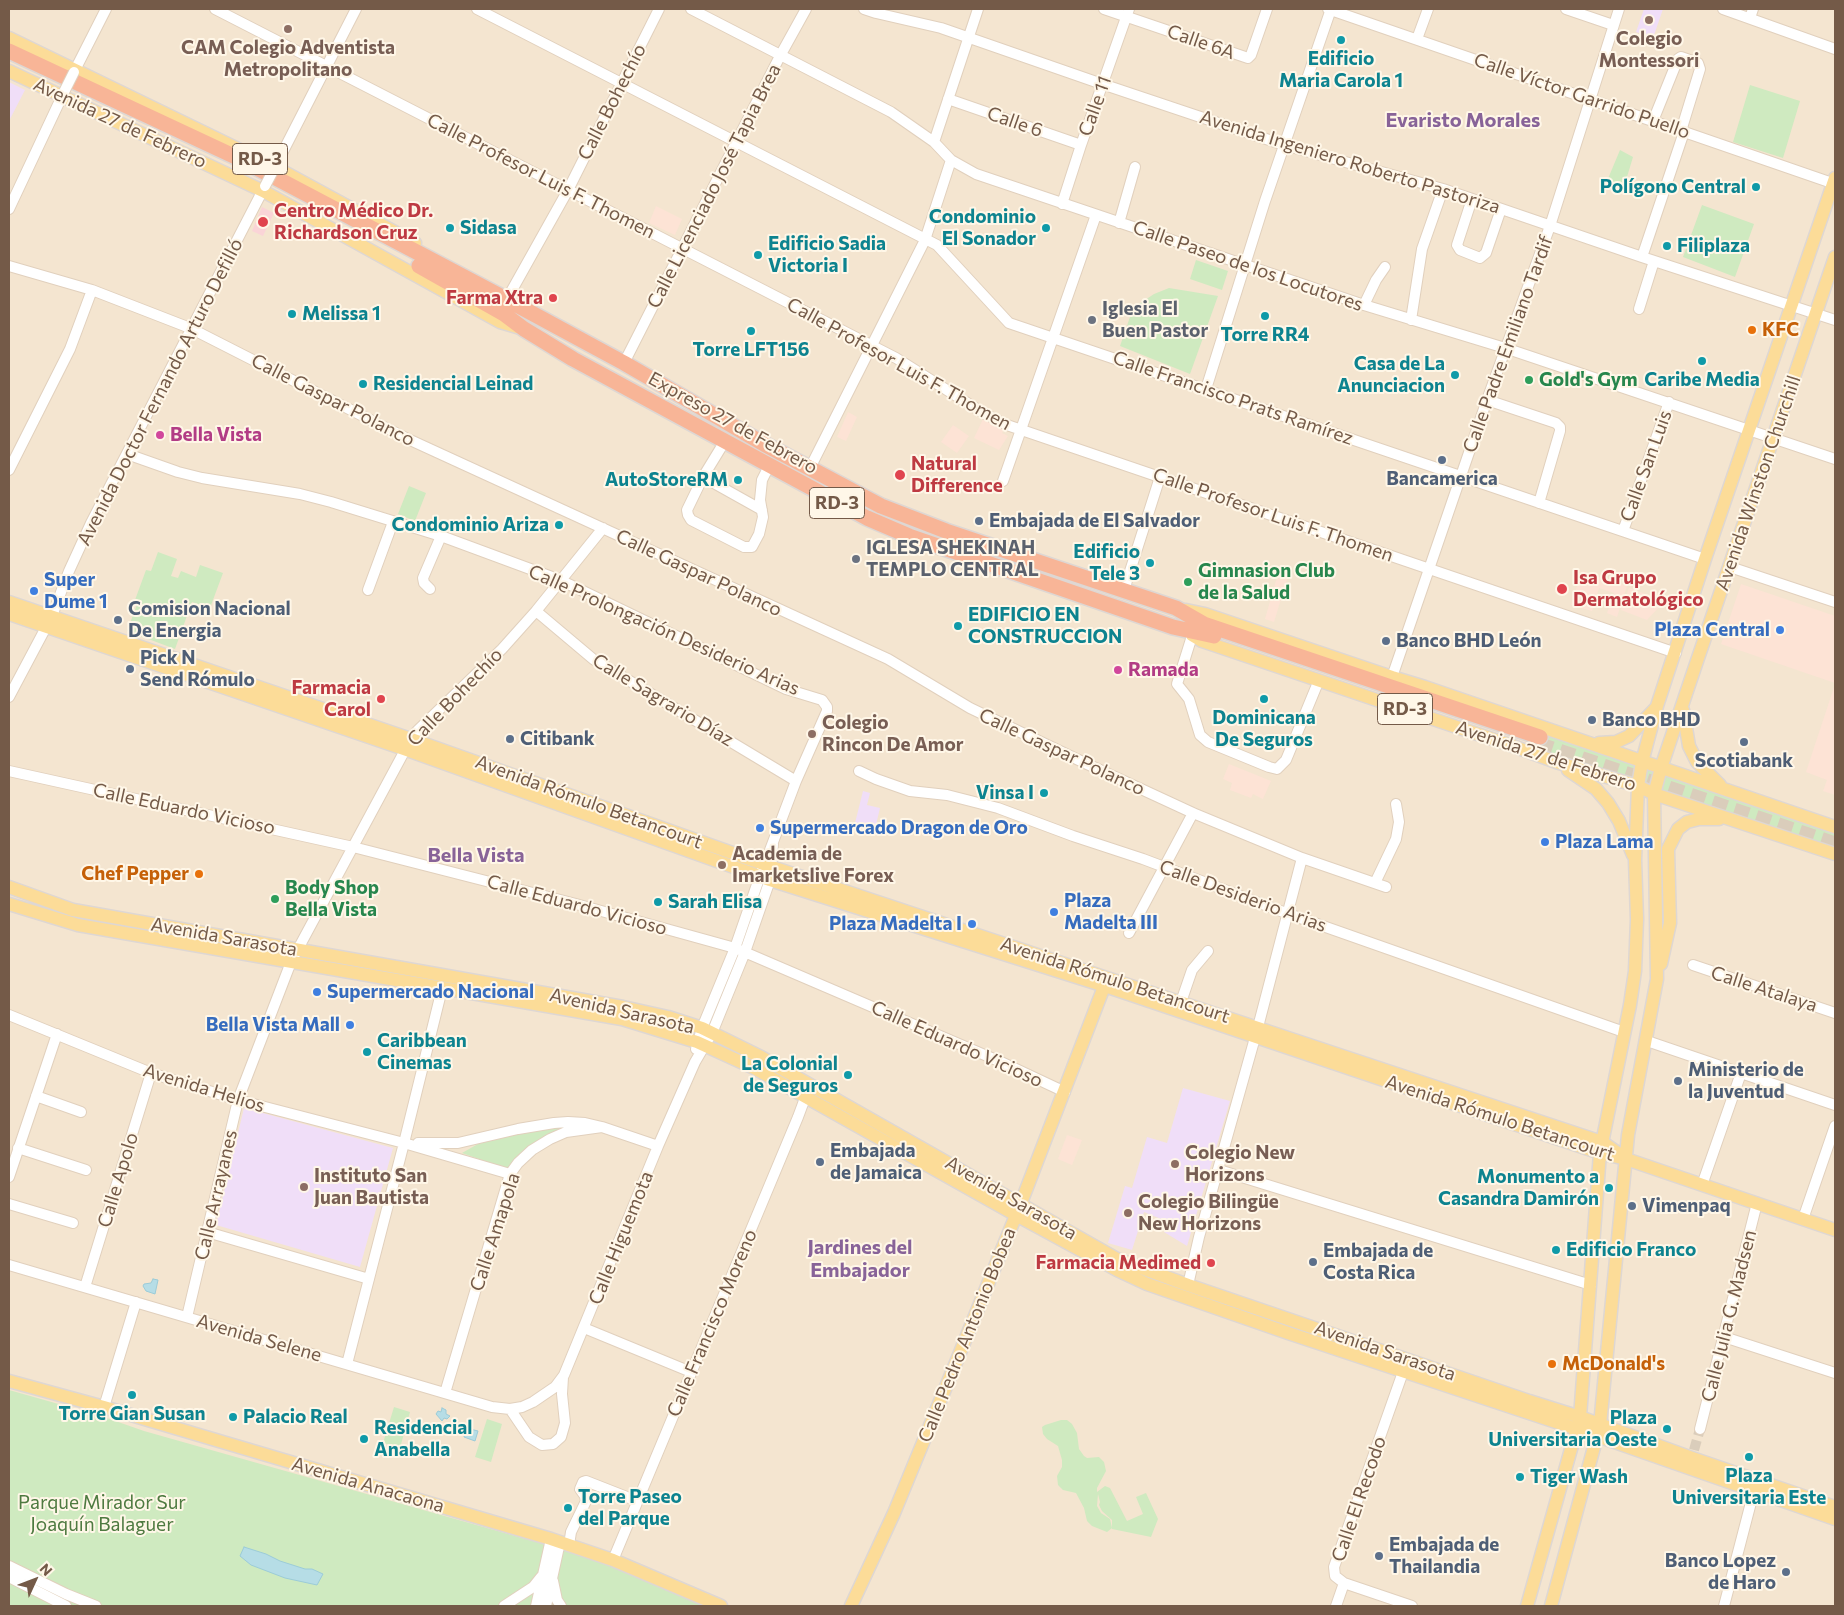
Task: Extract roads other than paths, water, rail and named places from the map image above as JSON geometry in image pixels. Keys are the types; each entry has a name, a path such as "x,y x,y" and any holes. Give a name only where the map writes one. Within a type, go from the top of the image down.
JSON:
{"highway":[{"name":"RD-3","path":"9,51 240,159 309,200"},
{"name":"RD-3","path":"9,59 309,200"},
{"name":"Expreso 27 de Febrero","path":"309,200 504,298 882,506 946,531 1176,608 1204,624 1539,740 1203,632 1173,627 908,536 867,518 664,409 524,330 504,314 309,200"}],"main road":[{"name":"Avenida 27 de Febrero","path":"9,38 274,169 494,286 504,298"},
{"name":"Avenida 27 de Febrero","path":"9,71 64,94 264,189 500,322 524,330"},
{"name":"Avenida Winston Churchill","path":"1635,860 1638,786 1642,762 1657,706 1749,429 1835,182"},
{"name":"Avenida Winston Churchill","path":"1657,979 1654,794 1661,768 1835,257"},
{"name":"Avenida Rómulo Betancourt","path":"9,602 49,622"},
{"name":"Avenida 27 de Febrero","path":"1176,608 1205,614 1425,687 1835,827"},
{"name":"Avenida Rómulo Betancourt","path":"9,614 49,622 407,744 766,872 1106,981 1601,1148 1626,1159 1835,1230"},
{"name":"Avenida 27 de Febrero","path":"1173,627 1202,641 1556,762 1638,786 1654,794 1835,854"},
{"path":"1593,744 1616,742 1629,736 1657,706"},
{"path":"1682,706 1689,746 1697,762 1709,776 1726,790"},
{"path":"1527,1606 1579,1423 1601,1148 1635,971 1637,919 1635,860 1620,820 1596,789 1556,762"},
{"path":"1551,1606 1599,1431 1628,1135 1657,979 1670,923 1668,849 1678,829 1687,822 1698,819 1731,819"},
{"name":"Avenida Sarasota","path":"9,887 73,910 623,1007 668,1018 707,1031 761,1057 808,1091 1016,1215 1117,1270 1147,1284 1403,1372 1579,1423"},
{"name":"Avenida Sarasota","path":"9,904 78,925 622,1019 701,1044 808,1091 1021,1203 1117,1258 1188,1285 1529,1402 1754,1491 1835,1519"},
{"name":"Avenida Rómulo Betancourt","path":"1106,981 1181,1002 1256,1032"},
{"name":"Calle Pedro Antonio Bobea","path":"851,1606 894,1512 1021,1203 1106,981"},
{"name":"Avenida Anacaona","path":"9,1381 104,1407 560,1542 613,1560 721,1606"},
{"name":"Avenida Sarasota","path":"1599,1431 1693,1454 1835,1507"}],"street":[{"path":"9,209 106,9"},
{"name":"Calle Profesor Luis F. Thomen","path":"215,9 872,345 998,421 1676,653"},
{"name":"Avenida Doctor Fernando Arturo Defilló","path":"9,697 49,622 88,531 190,328 356,9"},
{"name":"Calle Francisco Prats Ramírez","path":"477,9 937,246 1009,323 1705,559"},
{"name":"Calle Bohechío","path":"504,298 568,190 659,9"},
{"name":"Calle Paseo de los Locutores","path":"691,9 891,112 934,142 951,160 976,174 1364,305 1505,348 1835,459"},
{"name":"Calle Licenciado José Tapia Brea","path":"624,363 780,56 806,9"},
{"name":"Avenida Ingeniero Roberto Pastoriza","path":"864,9 941,28 1284,144 1443,189 1835,320"},
{"path":"934,142 978,9"},
{"name":"Calle 6A","path":"1104,9 1128,12 1248,58 1251,55 1266,9"},
{"path":"1206,389 1244,265 1330,9"},
{"name":"Calle Víctor Garrido Puello","path":"1330,9 1835,182"},
{"path":"1416,38 1428,9"},
{"path":"1566,9 1613,24"},
{"name":"Calle Padre Emiliano Tardif","path":"1392,677 1486,400 1550,226 1619,9"},
{"path":"1723,9 1752,14 1835,49"},
{"name":"Calle 11","path":"1062,204 1128,12"},
{"path":"1642,257 1700,69 1698,63 1681,57 1678,59 1654,121"},
{"name":"Calle 6","path":"948,99 1081,145"},
{"path":"810,468 925,240 951,160"},
{"path":"1119,223 1135,167"},
{"path":"1411,320 1422,249 1443,189"},
{"path":"1472,199 1457,245 1460,250 1480,258 1486,253 1501,209"},
{"path":"1003,481 1096,215"},
{"path":"1639,310 1654,261"},
{"name":"Calle Gaspar Polanco","path":"9,266 92,290 190,328 408,439 888,659 970,708 1193,813 1302,858 1386,887"},
{"path":"1364,305 1376,280 1385,267"},
{"path":"9,470 70,349 92,290"},
{"path":"1486,400 1560,426 1539,502"},
{"name":"Calle San Luis","path":"1623,531 1669,402"},
{"path":"725,441 703,477 687,510 691,520 744,547 752,547 759,534 763,517 760,500 762,480 769,466"},
{"name":"Calle Prolongación Desiderio Arias","path":"127,454 178,472 202,478 300,494 441,536 560,580 786,689 818,698 825,703"},
{"path":"703,477 762,510"},
{"path":"1124,590 1160,478"},
{"path":"368,590 393,522"},
{"name":"Calle Bohechío","path":"291,962 407,744 502,649 536,611 603,528"},
{"path":"430,589 424,583 423,578 441,536"},
{"path":"1730,567 1835,602"},
{"name":"Calle Sagrario Díaz","path":"536,611 593,659 796,781"},
{"path":"1192,636 1178,684 1189,699 1200,735 1208,742 1269,768 1277,769 1286,760 1319,680"},
{"name":"Calle Higuemota","path":"533,1402 555,1387 564,1375 584,1328 740,950 766,872 772,844 826,711 825,703"},
{"name":"Calle Eduardo Vicioso","path":"9,771 353,847 576,904 740,950 1001,1062 1065,1092"},
{"name":"Calle Desiderio Arias","path":"858,771 876,780 910,791 947,795 998,808 1286,913 1624,1032"},
{"path":"1375,883 1396,839 1399,822 1396,804"},
{"path":"1129,933 1193,813"},
{"path":"1188,1285 1199,1237 1302,858"},
{"path":"1181,1002 1192,970 1208,951"},
{"name":"Calle Arrayanes","path":"187,1317 238,1100 291,962"},
{"name":"Calle Atalaya","path":"1693,965 1835,1012"},
{"path":"347,1364 442,989"},
{"name":"Avenida Helios","path":"9,1015 151,1074 238,1100 404,1143 510,1174"},
{"path":"9,1177 56,1034"},
{"path":"1647,1041 1835,1105"},
{"path":"1702,1185 1741,1073"},
{"name":"Calle Apolo","path":"85,1287 151,1074"},
{"name":"Calle Francisco Moreno","path":"613,1560 808,1091"},
{"path":"36,1096 81,1112"},
{"name":"Avenida Helios","path":"404,1143 458,1143 554,1122 585,1123 658,1146"},
{"path":"1803,1219 1835,1126"},
{"name":"Calle Amapola","path":"445,1393 510,1174 532,1150 550,1139 566,1132 602,1127"},
{"path":"18,1148 86,1170"},
{"path":"1218,1170 1590,1285"},
{"name":"Calle Julia G. Madsen","path":"1700,1429 1757,1203"},
{"path":"9,1204 73,1223"},
{"path":"207,1232 369,1279"},
{"name":"Avenida Selene","path":"9,1265 492,1407 510,1409 522,1407 533,1402"},
{"path":"104,1407 136,1302"},
{"path":"584,1328 691,1372"},
{"path":"1724,1337 1835,1373"},
{"name":"Calle El Recodo","path":"1403,1372 1334,1567 1335,1576 1344,1583 1412,1606"},
{"path":"510,1409 529,1437 542,1445 553,1444 561,1437 565,1423 562,1394 564,1375"},
{"path":"536,1606 560,1542 571,1532 586,1500 580,1489 583,1482 586,1481 637,1502"},
{"path":"1724,1606 1754,1491"},
{"path":"9,1566 66,1594 96,1606"},
{"path":"504,1606 533,1587 548,1572"},
{"path":"546,1606 548,1572"},
{"path":"548,1572 561,1606"},
{"path":"9,1577 66,1606"},
{"path":"1336,1606 1344,1583"}],"water":[{"path":"153,1279 158,1280 155,1294 146,1291 143,1286 144,1284 151,1283"},
{"path":"442,1408 450,1416 442,1421 436,1414 438,1411 441,1412"},
{"path":"466,1428 478,1431 475,1441 464,1437"},
{"path":"244,1547 280,1561 305,1569 312,1569 323,1574 317,1585 285,1578 251,1565 240,1556"}],"tunnel":[{"path":"1538,744 1835,844"},
{"path":"1694,1450 1700,1429"}],"place":[{"name":"Colegio Montessori","path":"1649,20"},
{"name":"CAM Colegio Adventista Metropolitano","path":"288,29"},
{"name":"Edificio Maria Carola 1","path":"1341,40"},
{"name":"Polígono Central","path":"1756,187"},
{"name":"Centro Médico Dr. Richardson Cruz","path":"263,222"},
{"name":"Sidasa","path":"450,228"},
{"name":"Condominio El Sonador","path":"1046,228"},
{"name":"Filiplaza","path":"1667,246"},
{"name":"Edificio Sadia Victoria I","path":"758,255"},
{"name":"Farma Xtra","path":"553,298"},
{"name":"Melissa 1","path":"292,314"},
{"name":"Torre RR4","path":"1265,316"},
{"name":"Iglesia El Buen Pastor","path":"1092,320"},
{"name":"KFC","path":"1752,330"},
{"name":"Torre LFT156","path":"751,331"},
{"name":"Caribe Media","path":"1702,361"},
{"name":"Casa de La Anunciacion","path":"1455,375"},
{"name":"Gold's Gym","path":"1529,380"},
{"name":"Residencial Leinad","path":"363,384"},
{"name":"Bella Vista","path":"160,435"},
{"name":"Bancamerica","path":"1442,460"},
{"name":"Natural Difference","path":"900,475"},
{"name":"AutoStoreRM","path":"738,480"},
{"name":"Embajada de El Salvador","path":"979,521"},
{"name":"Condominio Ariza","path":"559,525"},
{"name":"IGLESA SHEKINAH TEMPLO CENTRAL","path":"856,559"},
{"name":"Edificio Tele 3","path":"1150,563"},
{"name":"Gimnasion Club de la Salud","path":"1188,582"},
{"name":"Isa Grupo Dermatológico","path":"1562,589"},
{"name":"Super Dume 1","path":"34,591"},
{"name":"Comision Nacional De Energia","path":"118,620"},
{"name":"EDIFICIO EN CONSTRUCCION","path":"958,626"},
{"name":"Plaza Central","path":"1780,630"},
{"name":"Banco BHD León","path":"1386,641"},
{"name":"Pick N Send Rómulo","path":"130,669"},
{"name":"Ramada","path":"1118,670"},
{"name":"Farmacia Carol","path":"381,699"},
{"name":"Dominicana De Seguros","path":"1264,699"},
{"name":"Banco BHD","path":"1592,720"},
{"name":"Colegio Rincon De Amor","path":"812,734"},
{"name":"Citibank","path":"510,739"},
{"name":"Scotiabank","path":"1744,742"},
{"name":"Vinsa I","path":"1044,793"},
{"name":"Supermercado Dragon de Oro","path":"760,828"},
{"name":"Plaza Lama","path":"1545,842"},
{"name":"Academia de Imarketslive Forex","path":"722,865"},
{"name":"Chef Pepper","path":"199,874"},
{"name":"Body Shop Bella Vista","path":"275,899"},
{"name":"Sarah Elisa","path":"658,902"},
{"name":"Plaza Madelta III","path":"1054,912"},
{"name":"Plaza Madelta I","path":"972,924"},
{"name":"Supermercado Nacional","path":"317,992"},
{"name":"Bella Vista Mall","path":"350,1025"},
{"name":"Caribbean Cinemas","path":"367,1052"},
{"name":"La Colonial de Seguros","path":"848,1075"},
{"name":"Ministerio de la Juventud","path":"1678,1081"},
{"name":"Embajada de Jamaica","path":"820,1162"},
{"name":"Colegio New Horizons","path":"1175,1164"},
{"name":"Instituto San Juan Bautista","path":"304,1187"},
{"name":"Monumento a Casandra Damirón","path":"1609,1188"},
{"name":"Vimenpaq","path":"1632,1206"},
{"name":"Colegio Bilingüe New Horizons","path":"1128,1213"},
{"name":"Edificio Franco","path":"1556,1250"},
{"name":"Embajada de Costa Rica","path":"1313,1262"},
{"name":"Farmacia Medimed","path":"1211,1263"},
{"name":"McDonald's","path":"1552,1364"},
{"name":"Torre Gian Susan","path":"132,1395"},
{"name":"Palacio Real","path":"233,1417"},
{"name":"Plaza Universitaria Oeste","path":"1667,1429"},
{"name":"Residencial Anabella","path":"364,1439"},
{"name":"Plaza Universitaria Este","path":"1749,1457"},
{"name":"Tiger Wash","path":"1520,1477"},
{"name":"Torre Paseo del Parque","path":"568,1508"},
{"name":"Embajada de Thailandia","path":"1379,1556"},
{"name":"Banco Lopez de Haro","path":"1786,1572"}],"district":[{"name":"Evaristo Morales","path":"1463,120"},
{"name":"Bella Vista","path":"476,855"},
{"name":"Jardines del Embajador","path":"860,1258"}],"park label":[{"name":"Parque Mirador Sur Joaquín Balaguer","path":"102,1514"}]}
